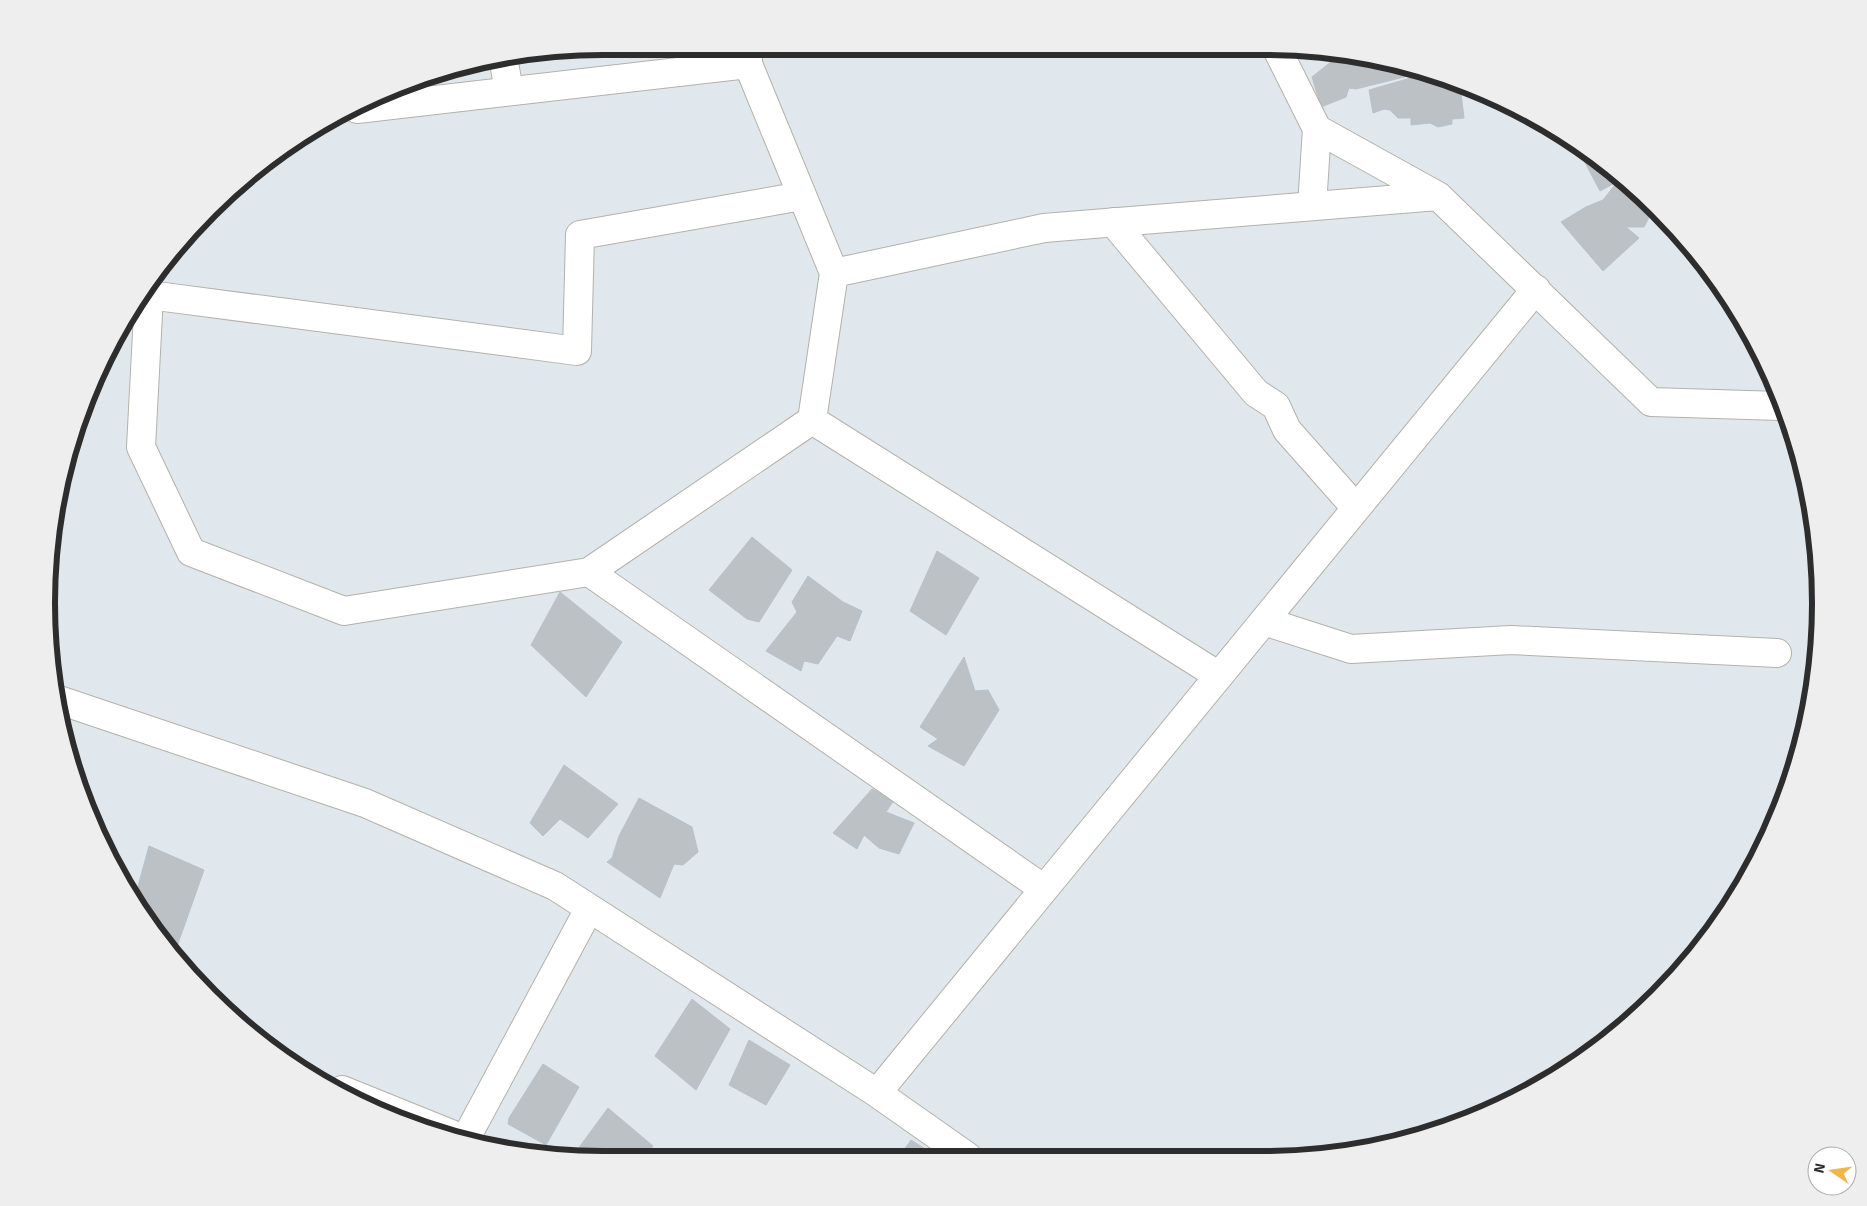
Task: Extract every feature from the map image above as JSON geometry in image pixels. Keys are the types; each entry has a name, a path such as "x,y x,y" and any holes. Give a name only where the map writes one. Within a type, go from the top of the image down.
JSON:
{"street":[{"path":"1280,55 1317,129 1312,206"},
{"path":"149,297 141,447 191,552 344,612 589,572 812,420 834,273 748,57 509,91 371,107"},
{"path":"504,65 509,91"},
{"path":"1317,129 1438,196 1652,402 1775,406"},
{"path":"154,290 577,351 580,235 802,196"},
{"path":"834,273 1044,228 1438,196"},
{"path":"1113,222 1256,393 1276,406 1287,430 1356,508"},
{"path":"877,1093 1536,289"},
{"path":"812,420 1219,676"},
{"path":"589,572 1044,889"},
{"path":"1264,621 1351,649 1511,640 1777,654"},
{"path":"65,702 365,804 555,886 877,1093 959,1151"},
{"path":"468,1134 589,909"}],"building":[{"path":"1336,60 1371,66 1408,76 1356,89 1349,88 1346,97 1321,107 1312,77"},
{"path":"1415,77 1440,84 1461,92 1464,118 1452,119 1452,124 1438,127 1430,123 1411,125 1411,118 1398,118 1390,110 1384,109 1373,113 1369,90"},
{"path":"1582,157 1615,183 1600,191"},
{"path":"1616,183 1650,215 1644,227 1626,227 1639,238 1603,271 1561,222 1586,207 1603,200"},
{"path":"752,537 792,570 759,622 747,619 709,590"},
{"path":"937,551 979,578 946,635 910,611"},
{"path":"808,576 843,602 862,611 850,641 837,636 818,664 804,661 801,671 766,651 797,612 792,602"},
{"path":"560,592 622,642 586,697 531,645"},
{"path":"964,657 975,691 988,690 999,710 964,766 928,746 938,739 920,727"},
{"path":"564,765 618,804 588,838 560,819 543,836 530,823"},
{"path":"872,789 894,800 886,812 914,823 899,854 879,848 864,835 857,849 833,833"},
{"path":"639,798 692,827 698,852 683,865 674,864 660,898 607,862 612,858 619,836"},
{"path":"149,846 204,870 177,947 137,891"},
{"path":"692,999 730,1029 696,1090 655,1056"},
{"path":"749,1040 790,1065 766,1105 729,1085"},
{"path":"543,1064 579,1087 546,1145 508,1124 509,1118"},
{"path":"608,1108 653,1146 649,1151 577,1150"},
{"path":"911,1140 928,1151 903,1151"}]}
